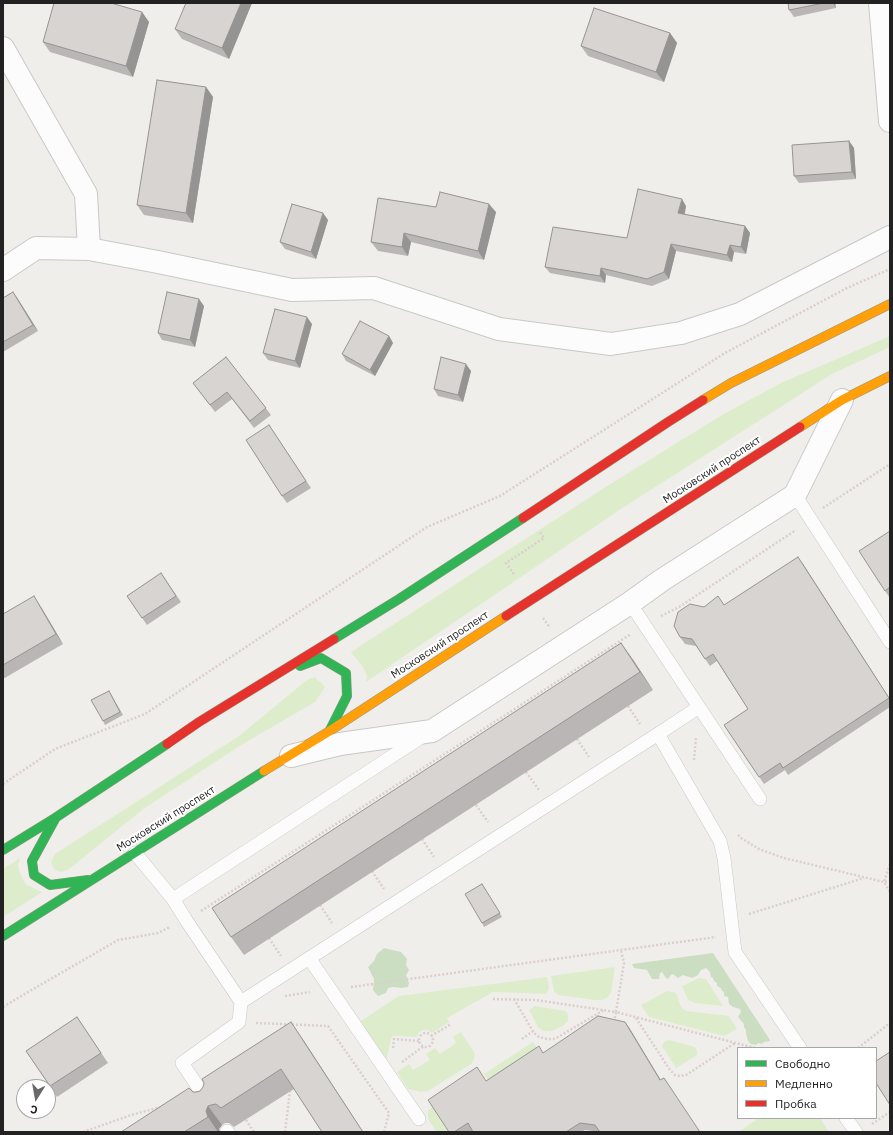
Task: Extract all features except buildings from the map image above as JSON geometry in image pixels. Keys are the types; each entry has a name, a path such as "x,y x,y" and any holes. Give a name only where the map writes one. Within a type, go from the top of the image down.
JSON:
{"main road":[{"path":"3,850 55,818 199,722 399,599 731,383 890,304"},
{"name":"Московский проспект","path":"3,936 284,758 328,732 842,400 890,376"},
{"path":"267,679 321,658 346,673 347,696 328,732"},
{"path":"55,818 32,861 34,875 50,884 94,879"}],"street":[{"path":"880,3 890,120"},
{"path":"3,48 86,194 89,249"},
{"path":"3,270 36,248 89,249 292,290 374,288 499,329 611,344 680,333 740,314 890,237"},
{"path":"284,758 340,744 432,731 630,603 662,580 795,495 842,400"}],"lane":[{"path":"795,495 808,518 890,642"},
{"path":"630,603 760,799"},
{"path":"241,1002 699,707"},
{"path":"173,899 432,731"},
{"path":"654,737 720,841 724,858 735,952 799,1047"},
{"path":"135,853 173,899 241,1002 239,1022 182,1063 208,1103"},
{"path":"309,958 419,1119"},
{"path":"847,1119 856,1132"}],"path":[{"path":"3,784 55,749 145,714 426,528 500,496 725,353 847,288 890,269"},
{"path":"3,1007 118,940 158,933 186,920 645,625 679,607 794,532 808,518 890,464"},
{"path":"514,574 506,563 544,538 537,527"},
{"path":"679,607 682,612"},
{"path":"628,706 654,737"},
{"path":"694,763 699,707"},
{"path":"736,833 741,838 759,849 784,858 865,878 884,882 890,881"},
{"path":"890,864 884,882 890,892"},
{"path":"732,919 865,878"},
{"path":"278,996 733,934"},
{"path":"614,1025 624,963 621,950"},
{"path":"493,998 536,1000 616,1012 751,1047"},
{"path":"514,999 533,1032 539,1037 547,1039 553,1039 604,1010"},
{"path":"636,1017 670,1070 675,1075 686,1075 736,1043"},
{"path":"239,1022 328,1026 389,1113 384,1132"},
{"path":"859,1047 890,1023"},
{"path":"431,1036 451,1024"},
{"path":"522,1039 533,1032"},
{"path":"387,1073 424,1046 432,1044 433,1039 427,1033 420,1037 419,1042"},
{"path":"394,1039 419,1042 424,1046"},
{"path":"285,1132 290,1091"},
{"path":"83,1132 130,1115 167,1106"},
{"path":"872,1124 890,1112"},
{"path":"246,1120 254,1132"}],"green space":[{"path":"890,336 890,347 832,374 621,509 366,682 367,676 363,667 351,652 604,488 722,415 781,383"},
{"path":"315,677 325,687 315,702 241,745 142,810 68,870 60,872 54,869 51,862 55,854 239,736 307,680"},
{"path":"20,858 18,866 23,880 27,885 42,892 3,917 3,869"},
{"path":"384,948 401,952 407,959 406,965 409,970 406,975 409,983 408,987 388,988 386,993 378,996 373,990 374,979 368,967 374,961 377,954"},
{"path":"713,953 770,1041 762,1044 758,1043 756,1045 751,1044 748,1041 744,1024 738,1017 741,1012 740,1009 729,1004 728,997 724,996 724,992 717,986 717,983 711,977 710,972 706,968 701,970 698,975 692,978 683,975 678,978 673,974 668,979 662,972 660,973 659,979 652,979 647,970 634,968 632,964"},
{"path":"615,967 611,993 608,997 602,1000 558,995 554,991 551,976"},
{"path":"547,977 549,989 545,994 493,992 447,1018 449,1022 432,1033 428,1030 424,1030 419,1032 417,1037 393,1036 386,1062 361,1021 399,996"},
{"path":"699,978 706,979 723,1006 695,1003 688,1000 682,986"},
{"path":"667,991 676,993 681,1007 686,1011 729,1016 737,1029 724,1036 649,1017 641,1005"},
{"path":"535,1006 565,1011 568,1014 568,1021 564,1025 552,1031 543,1031 538,1027 529,1010"},
{"path":"461,1032 475,1054 471,1064 428,1091 421,1092 409,1089 397,1072 409,1064 413,1070 430,1060 426,1054 435,1048 440,1054 456,1043 453,1037"},
{"path":"669,1040 695,1047 697,1055 676,1068 662,1046 664,1042"},
{"path":"533,1042 541,1054 491,1085 484,1074"},
{"path":"432,1107 448,1132 437,1132 429,1121 428,1111"},
{"path":"758,1119 821,1119 829,1132 738,1132"}],"traffic: fast":[{"path":"334,639 399,599 523,518"},
{"path":"300,666 321,658 346,673 347,696 330,730"},
{"path":"3,850 55,818 167,744"},
{"path":"3,936 264,771"},
{"path":"55,819 32,861 34,875 50,885 88,880"}],"traffic: slow":[{"path":"703,400 731,383 890,304"},
{"path":"800,427 842,400 890,376"},
{"path":"264,771 328,732 506,616"}],"traffic: jam":[{"path":"523,518 703,400"},
{"path":"506,616 800,427"},
{"path":"167,744 199,722 334,639"}]}
